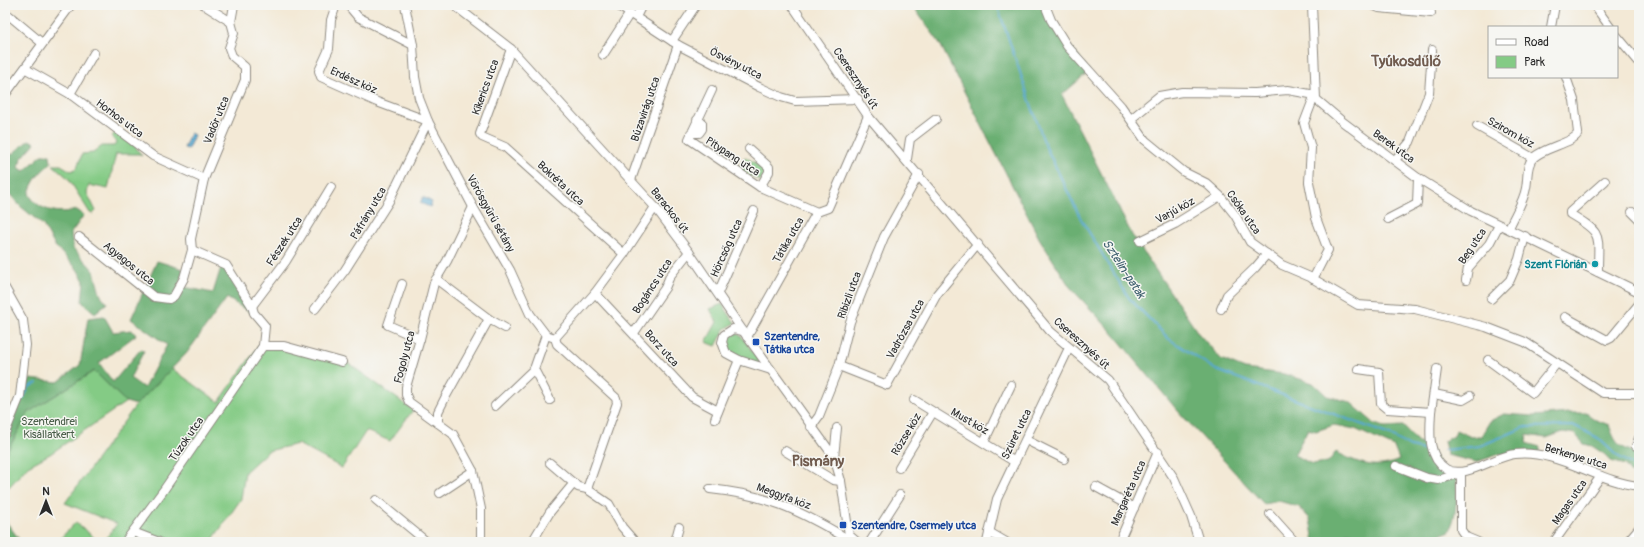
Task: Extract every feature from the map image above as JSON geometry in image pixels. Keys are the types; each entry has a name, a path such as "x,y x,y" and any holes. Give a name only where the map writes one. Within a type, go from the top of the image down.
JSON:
{"street":[{"path":"5,96 26,69 42,42 71,5"},
{"path":"204,5 231,22"},
{"name":"Vadőr utca","path":"169,299 174,296 184,278 192,250 191,239 204,179 245,80 245,67 232,56 230,48 234,33 231,22 234,5"},
{"name":"Erdész köz","path":"336,5 331,20 328,49 318,71 321,77 377,102 428,121"},
{"path":"348,5 358,17 413,44"},
{"name":"Vörösgyűrű sétány","path":"405,5 413,44 415,77 419,98 428,121 474,208 510,270 530,314 546,335"},
{"name":"Barackos út","path":"454,5 511,49 655,207 689,252 745,334 834,457 841,481 845,538"},
{"name":"Ösvény utca","path":"617,5 675,43 758,87 795,101 858,99"},
{"path":"603,54 642,5"},
{"name":"Búzavirág utca","path":"631,180 675,43 696,5"},
{"name":"Cseresznyés út","path":"792,5 858,99 868,116 919,174 1050,331 1108,380 1158,452 1174,478 1191,516 1199,542"},
{"name":"Csóka utca","path":"1045,5 1051,20 1066,46 1131,119 1145,140 1184,172 1206,183 1220,196 1235,215 1250,242 1282,265 1313,278 1358,305 1415,309 1486,326 1525,342 1603,392 1639,393"},
{"path":"1312,5 1315,98 1304,122 1311,148 1309,182 1316,218 1328,250 1313,278"},
{"path":"1372,5 1379,8 1431,13"},
{"path":"1552,26 1555,5"},
{"path":"1594,5 1609,26"},
{"path":"5,12 42,42"},
{"path":"1618,37 1639,62"},
{"name":"Kikerics utca","path":"480,134 511,49"},
{"path":"1395,160 1410,142 1430,93 1432,50"},
{"path":"70,94 94,53"},
{"name":"Horhos utca","path":"26,69 70,94 153,156 204,179"},
{"path":"1509,228 1526,189 1529,168 1533,158 1559,144 1573,139 1578,132 1574,100 1566,78"},
{"name":"Pitypang utca","path":"712,90 688,138 690,141 760,187 817,212"},
{"name":"Berek utca","path":"1131,119 1159,96 1182,92 1255,93 1288,90 1310,94 1343,122 1418,178 1471,211 1639,292"},
{"name":"Tátika utca","path":"745,334 817,212 828,208 868,116"},
{"path":"906,159 910,139 936,119"},
{"name":"Páfrány utca","path":"315,309 345,270 389,201 428,121"},
{"name":"Szirom köz","path":"1477,126 1533,158"},
{"name":"Bokréta utca","path":"480,134 482,137 505,147 624,254"},
{"path":"749,149 769,167 769,172 760,187"},
{"name":"Ribizli utca","path":"811,427 819,416 839,366 850,322 884,237 919,174"},
{"path":"1388,219 1417,204 1418,178"},
{"path":"1598,272 1598,235 1592,227 1570,214 1570,212 1605,181"},
{"name":"Fészek utca","path":"252,306 286,261 331,187"},
{"name":"Varjú köz","path":"1140,241 1175,224 1220,196"},
{"path":"555,338 595,293 624,254 655,207"},
{"name":"Fogoly utca","path":"474,208 447,261 436,279 406,387 406,395 409,402 453,434 473,471 481,509 481,542"},
{"name":"Hörcsög utca","path":"718,293 754,211"},
{"path":"1632,212 1639,219"},
{"name":"Beg utca","path":"1466,280 1468,268 1490,244 1499,225"},
{"path":"1491,299 1510,280 1519,259 1525,236"},
{"name":"Agyagos utca","path":"79,237 154,297 169,299"},
{"name":"Vadrózsa utca","path":"839,366 887,386 937,294 978,244"},
{"name":"Túzok utca","path":"125,542 263,346 265,326 254,313 252,306 226,265 192,250"},
{"name":"Bogáncs utca","path":"634,333 665,288 670,276 689,252"},
{"path":"1221,309 1227,295 1267,254"},
{"path":"436,279 490,319 505,328"},
{"path":"402,284 388,325 420,339"},
{"path":"5,288 23,320 26,345 21,391 5,433"},
{"name":"Borz utca","path":"595,293 634,333 692,397 717,415 739,360"},
{"path":"1565,318 1607,340 1612,338 1639,304"},
{"path":"438,423 438,412 443,402 490,319"},
{"path":"745,334 733,329 729,331 722,339 726,353 739,360 771,370"},
{"path":"495,406 534,369 546,335 555,338"},
{"path":"555,338 557,344 616,398 617,403 588,489"},
{"path":"263,346 284,346 342,362"},
{"name":"Szüret utca","path":"987,542 997,499 1069,348"},
{"path":"1488,360 1533,393 1557,363"},
{"path":"1358,368 1380,372 1381,404 1387,409 1431,412"},
{"path":"534,369 550,400"},
{"path":"1438,369 1431,412 1430,441 1436,458 1446,468 1461,473 1462,530 1466,537 1478,542"},
{"path":"984,442 1011,385"},
{"path":"1434,394 1463,400 1470,396"},
{"name":"Must köz","path":"914,400 1015,462"},
{"name":"Rőzse köz","path":"899,468 933,412"},
{"name":"Barackos út","path":"834,457 837,428"},
{"path":"1026,440 1064,459"},
{"path":"785,451 833,480 841,481"},
{"name":"Margaréta utca","path":"1119,542 1158,452"},
{"name":"Berkenye utca","path":"1396,466 1427,478 1438,480 1510,455 1529,454 1546,457 1601,476 1639,486"},
{"path":"550,463 578,487 588,489 609,504 622,527 635,542"},
{"path":"440,493 473,471"},
{"name":"Magas utca","path":"1554,542 1601,476"},
{"path":"532,542 550,512 574,483"},
{"path":"1096,488 1134,508"},
{"name":"Meggyfa köz","path":"710,489 737,492 767,499 812,517 845,538"},
{"path":"870,542 900,495"},
{"path":"376,500 427,542"},
{"path":"1270,514 1295,542"},
{"path":"674,542 679,526"},
{"path":"1627,542 1639,528"},
{"path":"133,532 159,542"},
{"path":"989,532 1006,542"},
{"path":"845,538 857,542"}],"green space":[{"path":"912,5 1045,5 1051,20 1089,71 1062,95 1132,235 1198,333 1221,359 1245,369 1284,374 1313,383 1327,396 1350,402 1375,424 1385,427 1403,426 1418,442 1428,443 1443,471 1456,479 1456,505 1450,531 1432,538 1432,542 1363,542 1356,534 1347,532 1339,542 1314,542 1310,519 1299,507 1279,501 1264,504 1177,410 1111,331 1070,287 1039,238 939,42","holes":["1334,425 1355,429 1394,447 1399,460 1382,465 1374,465 1359,462 1336,452 1328,462 1312,464 1294,455 1308,429 1316,431"]},
{"path":"115,133 135,146 142,156 139,154 116,154 108,189 89,185 87,193 96,211 93,214 90,213 68,178 53,165 61,165 71,171 77,168 82,154 93,153 102,146 114,146 116,143 112,136"},
{"path":"29,140 35,143 21,159 18,167 24,171 42,155 50,155 51,163 40,173 32,185 29,194 33,200 38,205 50,210 63,212 77,210 84,215 71,233 73,248 94,271 100,294 107,303 95,313 82,302 84,281 77,269 55,246 43,225 20,206 5,189 5,153 12,154"},
{"path":"745,157 767,170 760,181 738,168"},
{"path":"157,261 183,269 179,286 213,293 222,264 227,263 251,313 227,298 186,354 136,405 126,402 94,371 29,412 5,455 5,438 30,379 58,382 80,365 88,318 104,316 113,332 132,330 136,335 99,363 113,382 141,349 144,351 130,378 144,388 167,345 131,319"},
{"path":"722,304 735,323 725,329 716,346 706,342 717,322 710,309"},
{"path":"732,333 738,334 742,337 762,365 736,356 725,347 727,335"},
{"path":"260,344 284,346 348,363 413,410 390,441 366,431 342,468 298,444 268,451 245,472 241,499 211,542 103,542 117,524 65,503 136,405 171,368 219,402"},
{"name":"Szentendrei Kisállatkert","path":"94,371 126,402 50,454 28,466 9,487 5,487 5,455 29,412"},
{"path":"1586,413 1596,420 1609,425 1616,441 1619,444 1639,454 1639,476 1631,473 1625,465 1611,461 1592,446 1584,444 1575,434 1563,432 1546,438 1527,435 1526,443 1540,447 1540,452 1500,454 1476,462 1447,455 1444,441 1454,436 1456,430 1471,437 1481,436 1490,421 1504,414 1534,416"},
{"path":"5,520 21,542 5,542"},
{"path":"76,522 99,542 57,542"}],"water":[{"path":"190,133 194,135 188,149 184,148"},
{"path":"423,197 432,202 430,207 420,203"}],"waterway":[{"name":"Sztelin-patak","path":"997,5 1045,145 1081,219 1129,298 1169,339 1216,370 1390,435 1410,447 1428,451"},
{"path":"23,399 29,387 37,383"},
{"name":"Sztelin-patak","path":"1444,450 1480,446 1525,427 1575,426 1598,438 1616,455 1639,469"},
{"path":"5,440 7,435"}],"place":[{"name":"Szent Flórián","path":"1595,264"},
{"name":"Szentendre, Tátika utca","path":"756,342"},
{"name":"Szentendre, Csermely utca","path":"843,525"}],"district":[{"name":"Tyúkosdűlő","path":"1406,61"},
{"name":"Pismány","path":"818,461"}]}
